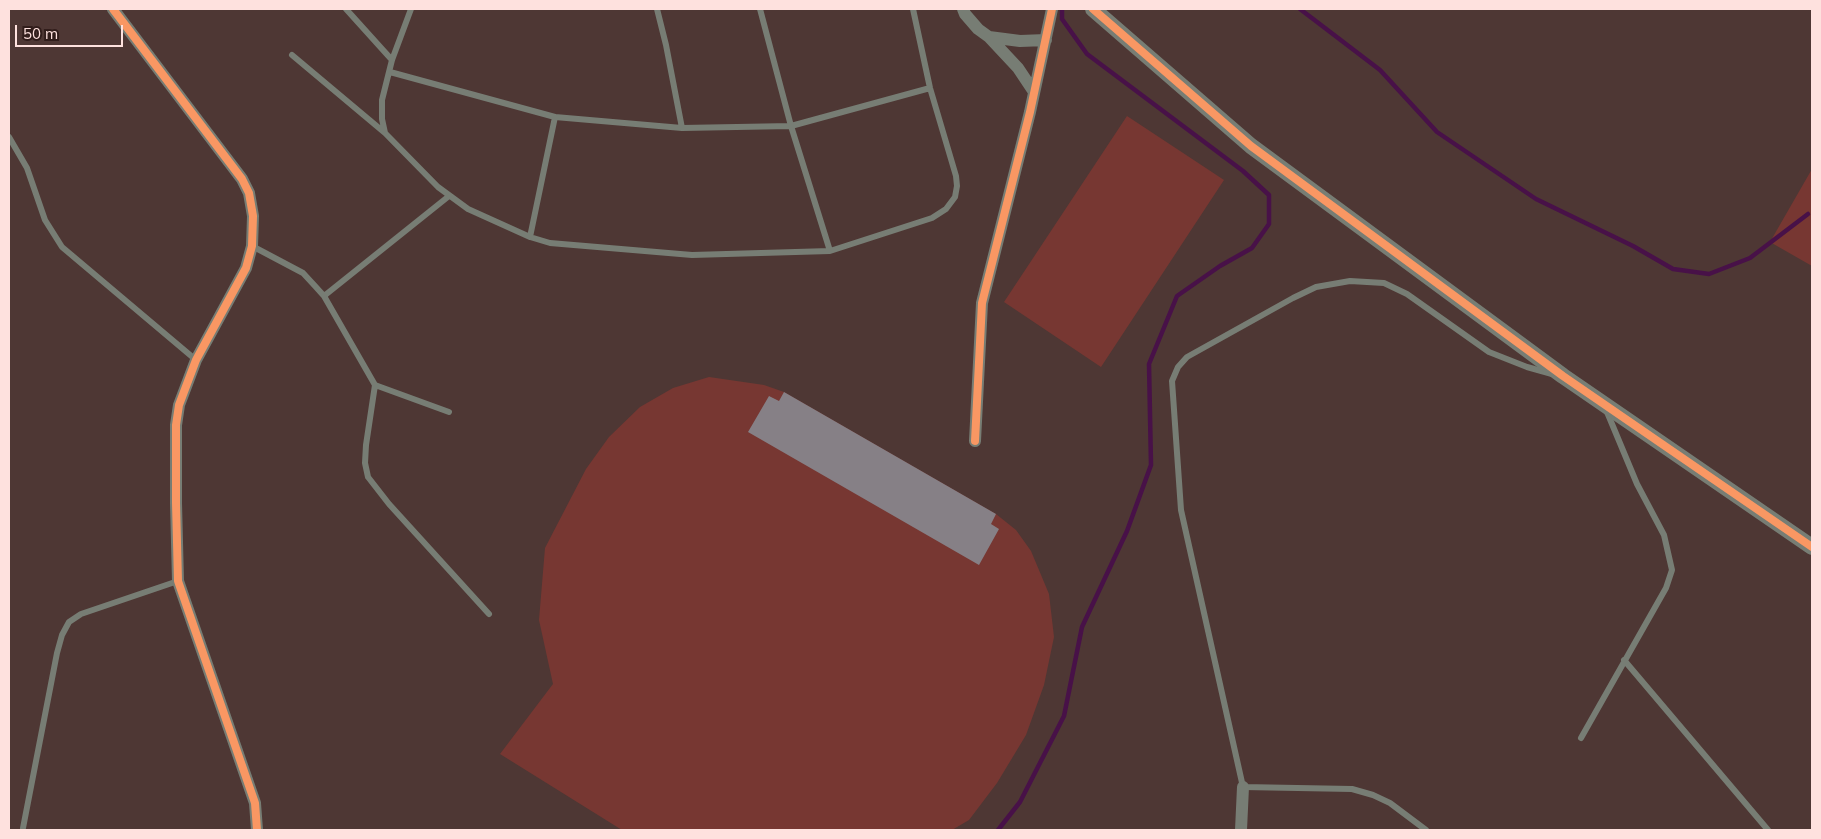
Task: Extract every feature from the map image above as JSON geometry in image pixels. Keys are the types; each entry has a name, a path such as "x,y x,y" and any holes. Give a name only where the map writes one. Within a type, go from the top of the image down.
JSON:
{"street":[{"path":"113,9 242,179 250,193 253,216 252,246 246,268 196,360 179,406 176,425 178,582 255,803 257,830"},
{"path":"963,9 978,29 989,36 1018,68 1034,92"},
{"path":"975,441 982,304 1034,92 1052,9"},
{"path":"1093,9 1251,146 1562,376 1812,547"},
{"path":"989,36 1020,42 1046,40"},
{"path":"1241,830 1243,787"}],"lane":[{"path":"346,9 392,60"},
{"path":"385,133 382,100 392,60 411,9"},
{"path":"657,9 682,128"},
{"path":"760,9 791,126 830,251"},
{"path":"292,55 385,133 449,196 468,209 530,237 550,243 571,246 692,255 830,251 932,218 946,209 955,197 956,176 930,88 913,9"},
{"path":"390,72 555,117 682,128 791,126 930,88"},
{"path":"530,237 555,117"},
{"path":"9,137 27,168 45,220 62,246 196,360"},
{"path":"324,296 449,196"},
{"path":"252,246 303,274 324,296 375,385 366,445 365,464 368,477 389,504 489,614"},
{"path":"1426,830 1390,803 1373,795 1352,789 1243,787 1181,510 1172,381 1178,367 1187,357 1316,287 1350,281 1384,283 1407,294 1489,352 1526,368 1562,376"},
{"path":"375,385 449,412"},
{"path":"1581,738 1666,588 1672,570 1664,535 1637,484 1604,404"},
{"path":"24,828 57,653 62,635 69,622 81,614 178,582"},
{"path":"1624,660 1768,830"}],"shaded area":[{"path":"1127,116 1224,180 1101,367 1004,302"},
{"path":"1812,169 1812,266 1770,242"},
{"path":"709,377 764,385 784,392 996,514 1016,530 1031,551 1049,594 1054,637 1044,685 1026,735 997,783 969,820 952,830 622,830 500,754 553,684 539,620 545,548 586,469 609,437 640,407 673,388"}],"building":[{"path":"784,392 996,514 991,524 999,529 979,565 748,432 769,396 779,401"}],"waterway":[{"path":"998,830 1020,802 1064,716 1082,627 1127,531 1151,465 1149,364 1177,296 1220,266 1252,248 1269,224 1269,195 1243,171 1087,54 1062,19 1062,9"},
{"path":"1300,9 1380,70 1437,132 1536,199 1633,246 1673,269 1709,274 1750,258 1808,214"}],"cycle path":[{"path":"113,9 242,179 249,193 253,216 252,246 246,268 196,360 179,405 176,425 176,503 178,581 255,803 257,830"},
{"path":"975,441 982,303 1030,112 1052,9"},
{"path":"1093,9 1251,146 1563,376 1812,547"}]}
